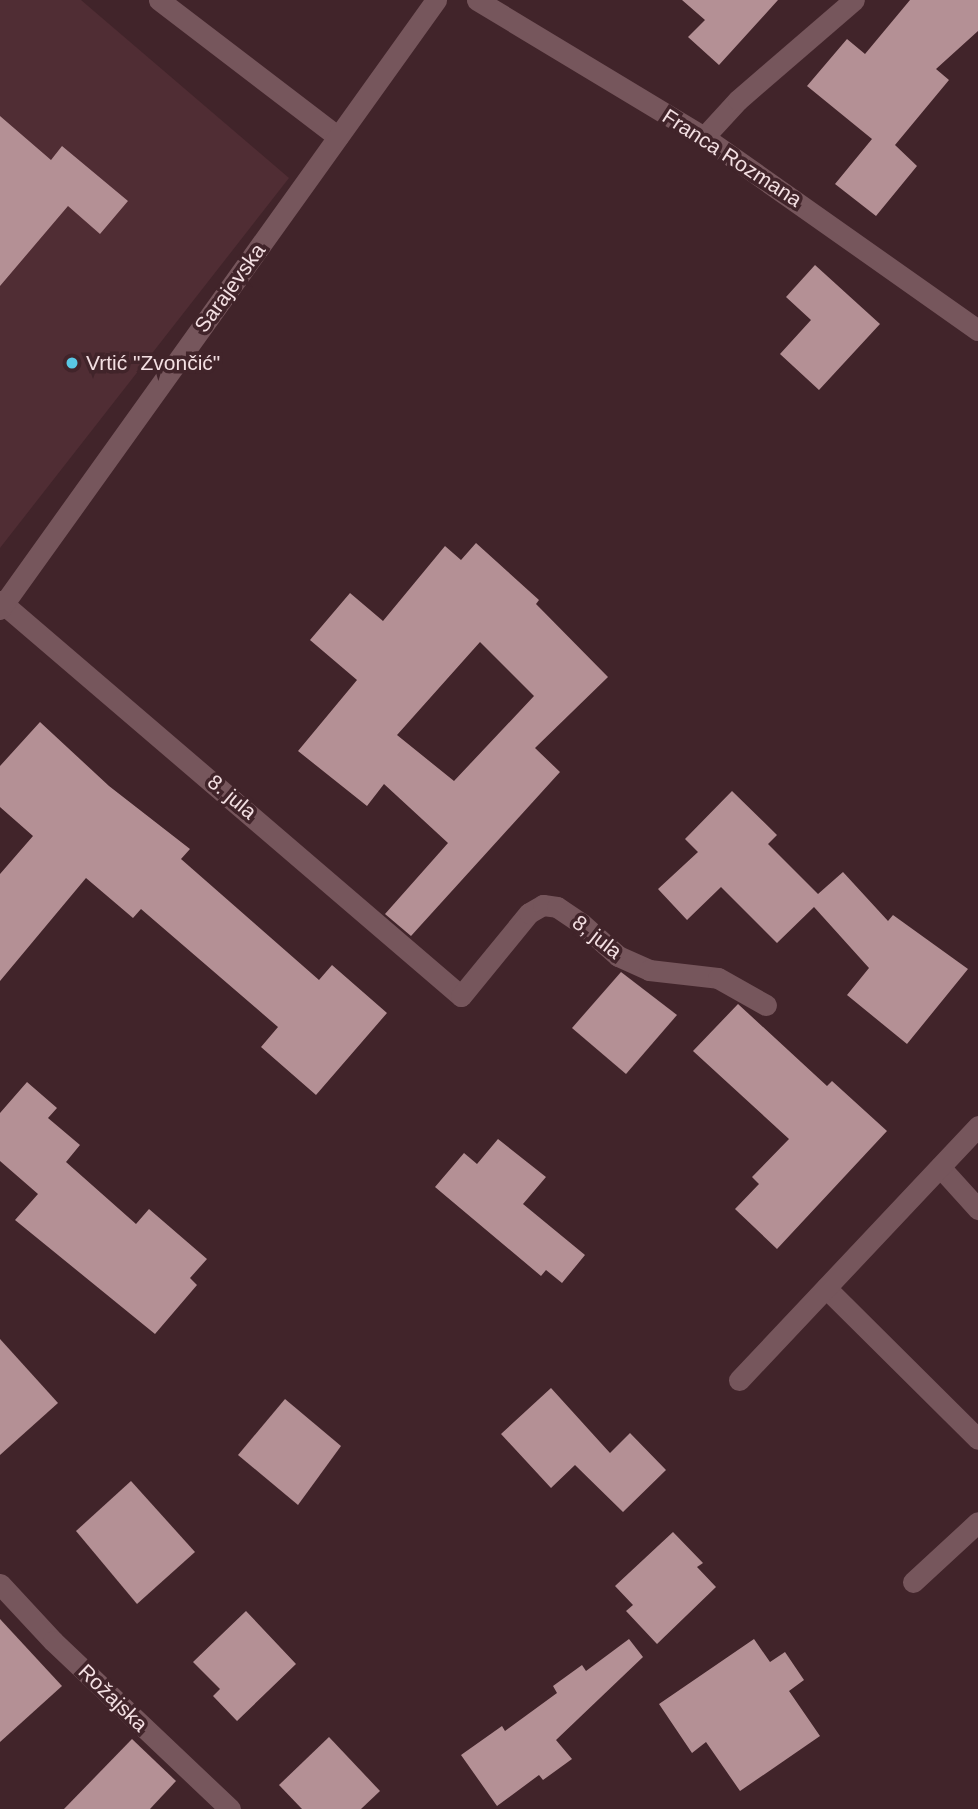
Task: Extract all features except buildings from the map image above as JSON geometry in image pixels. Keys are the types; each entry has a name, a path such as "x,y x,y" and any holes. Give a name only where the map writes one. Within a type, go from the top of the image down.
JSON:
{"street":[{"path":"159,0 338,137"},
{"name":"Sarajevska","path":"1,605 436,0"},
{"name":"Franca Rozmana","path":"477,0 704,137 978,330"},
{"path":"704,137 738,100 854,0"},
{"name":"8. jula","path":"1,605 461,996"},
{"name":"8, jula","path":"461,996 529,913 543,905 557,908 581,923 618,956 649,970 718,978 766,1005"},
{"path":"739,1380 978,1126"},
{"path":"940,1167 978,1209"},
{"path":"826,1288 978,1439"},
{"path":"913,1582 978,1522"},
{"name":"Rožajska","path":"0,1584 53,1641 230,1809"}],"shaded area":[{"name":"Vrtić \"Zvončić\"","path":"0,0 81,0 289,178 0,548"}],"place":[{"name":"Vrtić \"Zvončić\"","path":"72,363"}]}
